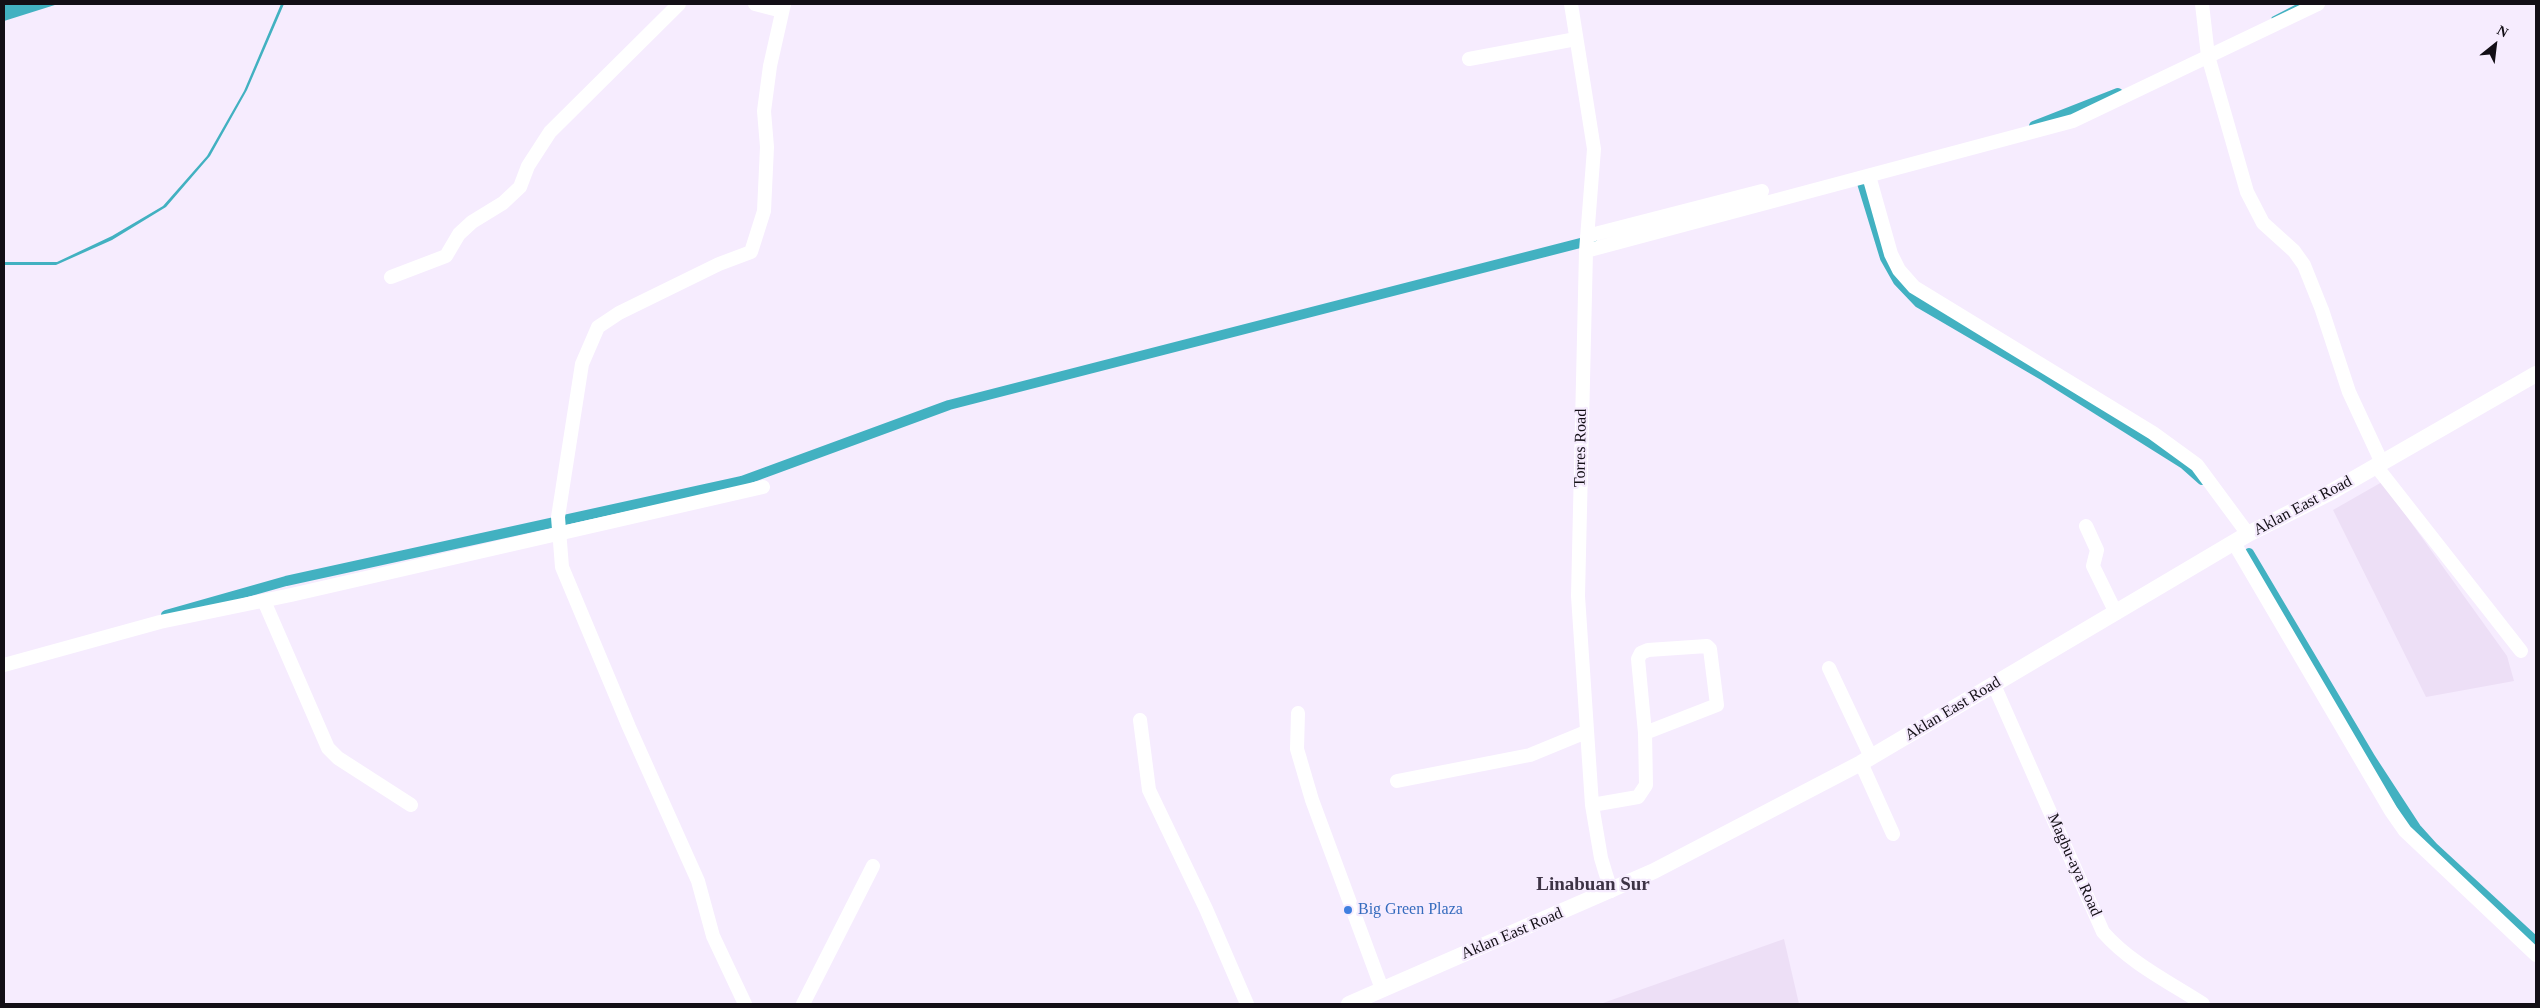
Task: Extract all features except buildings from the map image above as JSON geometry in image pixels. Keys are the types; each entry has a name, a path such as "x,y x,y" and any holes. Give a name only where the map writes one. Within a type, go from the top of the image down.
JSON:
{"main road":[{"name":"Aklan East Road","path":"1349,1004 1664,866 1866,760 2248,534 2379,464 2536,374"}],"street":[{"path":"391,277 446,256 466,228 503,203 520,187 528,166 550,132 679,4"},
{"path":"745,1004 713,936 698,881 629,727 562,567 559,527 582,364 598,327 619,313 719,264 751,252 764,211 767,147 764,111 770,66 783,7 755,4"},
{"name":"Torres Road","path":"1571,4 1594,149 1587,242 1578,596 1592,805 1601,858 1610,891"},
{"path":"2202,4 2208,56 2246,192 2263,223 2294,251 2304,265 2322,310 2349,392 2379,464 2521,651"},
{"path":"1587,242 1869,176 2073,120 2318,4"},
{"path":"1469,59 1576,39"},
{"path":"1869,176 1892,254 1899,270 1914,287 2153,433 2197,465 2248,534"},
{"path":"1587,242 1762,191"},
{"path":"4,665 160,622 264,601 559,527 763,487"},
{"path":"2086,526 2097,550 2093,566 2116,613"},
{"path":"2234,543 2391,811 2405,831 2536,955"},
{"path":"264,601 328,748 338,758 411,805"},
{"path":"1592,805 1638,796 1646,785 1645,733 1638,659 1641,653 1648,650 1708,646 1710,649 1717,705 1645,733"},
{"path":"1829,668 1893,834"},
{"name":"Magbu-aya Road","path":"1994,685 2103,932 2115,946 2132,959 2204,1004"},
{"path":"1298,713 1297,749 1312,800 1382,989"},
{"path":"1140,720 1149,790 1206,909 1247,1004"},
{"path":"1397,781 1530,755 1586,732"},
{"path":"803,1004 854,907 873,866"}],"shaded area":[{"path":"2382,482 2507,656 2514,681 2426,697 2333,510"},
{"path":"1784,939 1799,1004 1603,1003"}],"water":[{"path":"4,4 58,4 4,21"},
{"path":"281,4 284,4 247,90 210,156 166,207 112,240 56,265 4,265 4,262 57,262 112,236 163,206 207,156 244,91"}],"waterway":[{"path":"2273,18 2300,4"},
{"path":"2034,126 2118,93"},
{"path":"1862,183 1885,258 1898,281 1919,303 2044,376 2184,464 2202,480"},
{"path":"166,615 286,581 742,481 949,405 1592,240"},
{"path":"2249,553 2371,759 2416,828 2434,848 2536,942"}],"place":[{"name":"Big Green Plaza","path":"1348,910"}],"district":[{"name":"Linabuan Sur","path":"1593,885"}]}
